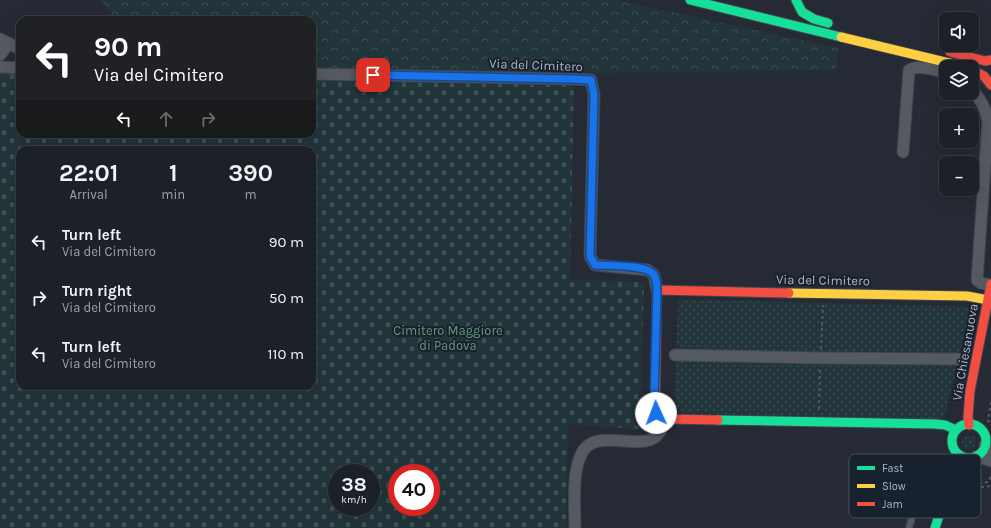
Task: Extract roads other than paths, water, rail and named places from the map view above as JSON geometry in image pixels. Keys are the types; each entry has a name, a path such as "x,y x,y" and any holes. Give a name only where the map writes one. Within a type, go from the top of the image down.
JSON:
{"main road":[{"path":"690,0 939,60"},
{"path":"796,0 802,12 814,19 837,25"},
{"path":"937,49 985,61 991,60"},
{"path":"979,74 984,76 991,84"},
{"name":"Via Chiesanuova","path":"969,425 968,410 970,391 991,285"},
{"name":"Via del Cimitero","path":"665,419 656,413 654,404 657,290 967,296 988,300"},
{"path":"665,419 935,424 945,425 956,430"},
{"path":"959,454 954,450 952,440 956,430 964,425 979,428 982,431 988,449 983,450 979,454"},
{"path":"935,528 938,518"}],"street":[{"path":"0,55 4,41 16,47"},
{"path":"0,67 16,68"},
{"path":"903,152 909,70 917,68 939,72"},
{"name":"Via del Cimitero","path":"316,74 564,78 591,80 594,95 590,256 595,265 648,270 654,275 657,290"},
{"path":"979,99 986,111 988,121 977,280 981,283 991,285"},
{"path":"675,355 958,359"},
{"path":"575,528 576,469 580,456 587,446 597,441 647,441 659,434 665,419"},
{"path":"981,457 991,461"}],"lane":[{"path":"909,528 912,518"}],"park label":[{"name":"Cimitero Maggiore di Padova","path":"448,338"}]}
